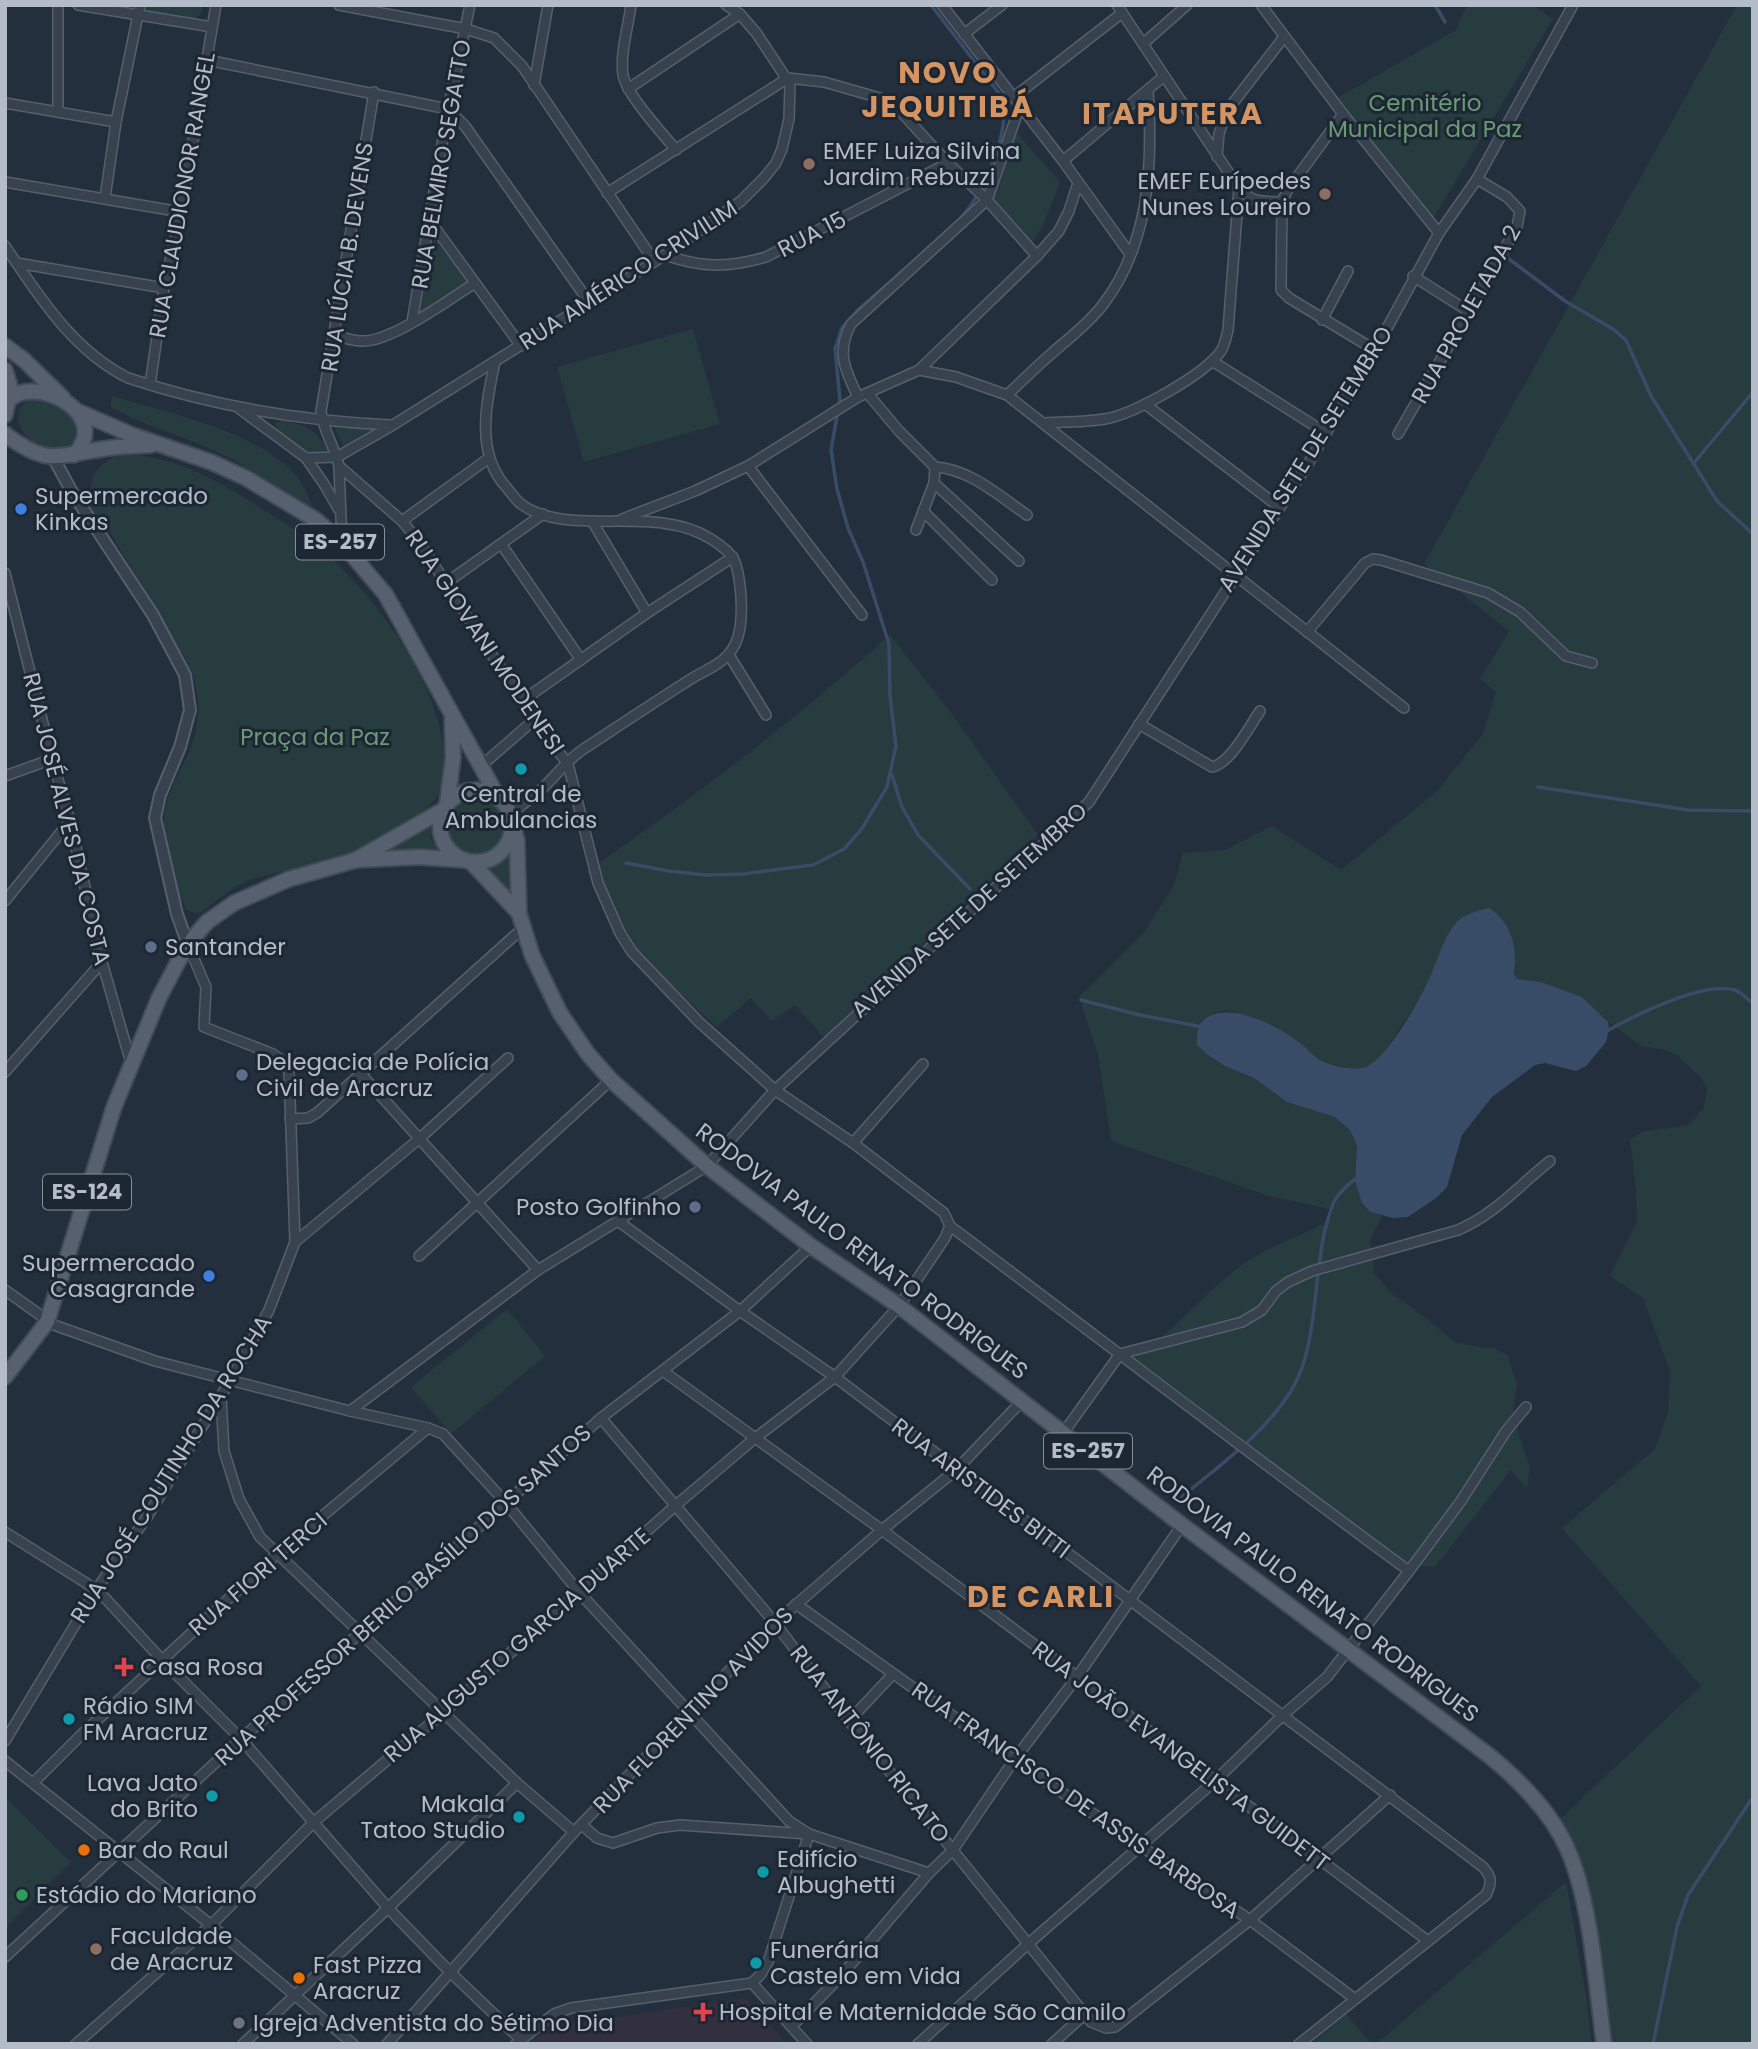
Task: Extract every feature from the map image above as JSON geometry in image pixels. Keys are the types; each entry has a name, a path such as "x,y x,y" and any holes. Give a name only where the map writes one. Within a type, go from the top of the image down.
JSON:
{"main road":[{"path":"5,346 24,360 83,420 85,433 82,445 74,455"},
{"path":"5,370 13,396 8,401 5,415"},
{"name":"ES-257","path":"13,396 44,393 102,424 211,462 255,482 316,520 342,543 386,595 499,799"},
{"path":"5,434 23,447"},
{"name":"ES-257","path":"23,447 53,457 102,449 160,445"},
{"name":"ES-257","path":"445,807 453,758 451,715"},
{"path":"472,790 486,792 499,799 510,817 511,835 499,854 486,861 467,861 447,848 439,829 445,807 458,794 472,790"},
{"name":"ES-124","path":"356,860 445,807"},
{"name":"ES-257","path":"510,817 517,840 519,913"},
{"name":"ES-124","path":"5,1377 47,1322 102,1140 131,1063 159,998 188,945 200,929 218,914 261,890 289,878 356,860 419,857 467,861"},
{"name":"ES-257","path":"467,861 519,913"},
{"name":"RODOVIA PAULO RENATO RODRIGUES","path":"519,913 542,978 588,1054 611,1080 707,1166 811,1246 898,1307 1023,1401 1510,1773 1550,1818 1567,1848 1586,1913 1604,2044"}],"street":[{"path":"58,5 58,111"},
{"path":"78,5 212,27"},
{"path":"105,198 116,122 140,5"},
{"name":"RUA CLAUDIONOR RANGEL","path":"150,386 164,288 181,212 216,5"},
{"path":"339,5 388,10 494,38 522,66 654,261"},
{"name":"RUA BELMIRO SEGATTO","path":"412,322 470,5"},
{"path":"534,85 548,5"},
{"path":"631,5 623,54 623,77 628,89 676,150"},
{"path":"726,5 740,15 757,34 788,78"},
{"path":"942,5 1063,161 1130,254"},
{"path":"964,34 1002,5"},
{"path":"1144,43 1187,5"},
{"path":"1261,5 1438,233"},
{"name":"AVENIDA SETE DE SETEMBRO","path":"350,1411 538,1270 707,1166 775,1090 837,1030 1076,817 1101,786 1326,433 1375,350 1438,233 1477,179 1573,5"},
{"path":"1027,515 964,474 935,467 863,396 849,378 843,356 844,338 851,324 987,200 1017,101 1120,9 1238,188 1248,199 1254,201 1282,202"},
{"path":"628,89 740,15"},
{"path":"1217,157 1219,134 1226,112 1284,37"},
{"path":"207,60 449,109 465,126 589,302"},
{"path":"1063,161 1164,76"},
{"path":"607,193 788,78 824,82 880,98 901,112 987,200 1037,256"},
{"name":"RUA AMÉRICO CRIVILIM","path":"338,462 665,255 741,201 776,163 782,149 789,119 788,78"},
{"path":"1007,395 1101,307 1118,282 1140,233 1147,198 1148,90"},
{"name":"RUA LÚCIA B. DEVENS","path":"322,421 321,411 374,92"},
{"path":"5,103 116,122"},
{"path":"1343,114 1287,191 1282,202 1281,290 1322,320 1375,350"},
{"name":"RUA 15","path":"665,255 705,265 738,265 766,257 948,163"},
{"name":"RUA PROJETADA 2","path":"1398,434 1517,227 1521,211 1507,197 1477,179"},
{"path":"5,182 181,212"},
{"path":"622,519 695,491 748,466 863,396 919,370 1037,256 1059,231 1078,183"},
{"path":"1045,423 1105,419 1145,404 1212,361 1222,349 1228,330 1238,188"},
{"path":"430,221 521,346"},
{"path":"5,246 61,326 114,371 150,386 277,414 322,421 393,425"},
{"path":"17,263 164,288"},
{"path":"1322,320 1348,271"},
{"path":"1413,276 1468,310"},
{"path":"334,335 363,341 379,338 412,322 475,283"},
{"path":"1212,361 1326,433"},
{"path":"495,362 487,398 485,429 489,458 502,484 521,504 543,514 568,520 622,519 690,529 716,542 733,557 740,585 741,612 740,628 729,654 718,664 582,750 510,817"},
{"path":"919,370 956,377 1007,395 1404,708"},
{"path":"1145,404 1279,507"},
{"path":"236,406 306,458 340,512"},
{"path":"271,433 269,423 277,414"},
{"path":"322,421 338,462 342,543"},
{"path":"5,447 23,447"},
{"path":"53,457 72,492 153,615 185,675 190,710 180,747 160,795 155,818 177,914 188,945"},
{"path":"306,458 338,462"},
{"path":"402,521 489,458"},
{"name":"RUA GIOVANI MODENESI","path":"338,462 402,521 420,543 534,720 568,764"},
{"path":"748,466 862,615"},
{"path":"916,530 934,483 935,467"},
{"path":"934,483 1019,561"},
{"path":"923,511 992,580"},
{"path":"446,583 543,514"},
{"path":"592,521 647,613"},
{"path":"502,545 581,660"},
{"path":"522,701 647,613 733,557"},
{"path":"1307,632 1365,563 1381,559 1488,593 1520,612 1566,656 1592,663"},
{"name":"RUA JOSÉ ALVES DA COSTA","path":"5,573 52,759 71,821 102,962 131,1063"},
{"path":"729,654 766,715"},
{"path":"1139,724 1212,767 1227,759 1260,711"},
{"path":"481,766 534,720"},
{"path":"5,776 52,759"},
{"path":"568,764 598,883 626,943 667,991 775,1090 853,1143 944,1213 950,1226 1409,1572"},
{"path":"5,901 71,821"},
{"path":"290,1119 308,1118 317,1113 523,928"},
{"name":"RUA JOSÉ COUTINHO DA ROCHA","path":"5,1741 96,1590 147,1517 230,1381 269,1310 295,1242 289,1072 284,1062 273,1054 204,1027 206,987 188,945"},
{"path":"7,1065 102,962"},
{"path":"295,1242 419,1139 508,1058"},
{"path":"853,1143 923,1064"},
{"path":"361,1074 538,1270"},
{"path":"419,1256 611,1080"},
{"path":"1064,1432 1120,1354 1242,1322 1262,1310 1276,1291 1288,1282 1312,1271 1458,1230 1478,1221 1500,1206 1550,1161"},
{"name":"RUA ARISTIDES BITTI","path":"618,1221 835,1377 1483,1867 1490,1875 1491,1884 1486,1895 1428,1941"},
{"name":"RUA AUGUSTO GARCIA DUARTE","path":"76,2044 211,1925 314,1822 445,1712 675,1506 754,1439 835,1377 898,1307 945,1238 950,1226"},
{"name":"RUA PROFESSOR BERILO BASÍLIO DOS SANTOS","path":"5,1957 241,1739 601,1418 740,1311 811,1246"},
{"path":"5,1290 47,1322 155,1361 428,1428 443,1434 506,1503 578,1591 789,1821 809,1834"},
{"name":"RUA JOÃO EVANGELISTA GUIDETT","path":"663,1371 882,1530 1428,1941"},
{"path":"221,1396 224,1451 245,1512 260,1537 517,1783 578,1828 613,1843 657,1828 680,1825 809,1834 929,1873"},
{"name":"RUA FLORENTINO AVIDOS","path":"387,2044 578,1828 775,1623 956,1469 1023,1401"},
{"path":"918,2044 1328,1677 1409,1572 1461,1501 1506,1431 1526,1407"},
{"name":"RUA ANTÔNIO RICATO","path":"601,1418 775,1623 849,1721 1097,2026 1115,2026 1250,1920"},
{"name":"RUA FIORI TERCI","path":"33,1783 278,1553 428,1428"},
{"path":"792,2026 841,1976 929,1873 953,1850 1182,1525"},
{"path":"5,1532 96,1590 241,1739 388,1908 518,2041 554,2014 572,2008 752,1983 768,1962 809,1834"},
{"name":"RUA FRANCISCO DE ASSIS BARBOSA","path":"796,1604 1014,1760 1250,1920 1355,1999"},
{"path":"849,1721 893,1674"},
{"path":"5,1761 211,1925 353,2044"},
{"path":"243,2044 517,1783"},
{"path":"1250,1920 1390,1795"},
{"path":"1299,2044 1428,1941"},
{"path":"752,1983 807,2044"},
{"path":"1052,2044 1085,2014"}],"shaded area":[{"name":"Hospital e Maternidade São Camilo","path":"746,1998 786,2044 527,2044 550,2027"}],"green space":[{"path":"145,5 203,5 201,14 192,21 146,13"},
{"name":"Cemitério Municipal da Paz","path":"1467,5 1533,5 1553,19 1431,222 1336,99 1456,30"},
{"path":"1737,5 1753,5 1753,2044 1609,2044 1605,1999 1558,1821 1701,1686 1562,1528 1655,1449 1668,1412 1670,1371 1643,1298 1610,1276 1637,1222 1630,1139 1644,1131 1685,1126 1695,1119 1704,1107 1707,1089 1702,1079 1677,1055 1641,1046 1602,1017 1582,997 1541,982 1517,979 1513,973 1515,962 1455,924 1421,996 1382,1056 1373,1065 1347,1068 1324,1062 1311,1054 1301,1043 1235,1012 1222,1011 1202,1020 1197,1029 1227,1067 1254,1078 1287,1102 1335,1117 1350,1130 1357,1146 1355,1181 1370,1212 1382,1216 1370,1240 1374,1273 1393,1295 1455,1342 1494,1348 1507,1355 1517,1384 1513,1415 1530,1468 1527,1488 1511,1470 1435,1567 1410,1565 1131,1358 1160,1338 1239,1267 1261,1253 1330,1220 1333,1210 1266,1195 1111,1141 1098,1054 1079,997 1145,931 1174,885 1183,853 1225,850 1272,826 1341,870 1437,791 1482,735 1496,692 1480,679 1509,631 1424,564"},
{"path":"1008,123 1060,182 1043,226 1031,244 986,201"},
{"path":"434,239 470,284 419,313"},
{"path":"693,329 720,424 584,462 557,367"},
{"path":"112,396 212,426 261,448 298,478 306,490 314,512 233,460 110,406"},
{"path":"31,399 46,402 68,412 77,424 79,432 75,448 61,452 49,451 30,440 19,423 19,414 22,406"},
{"path":"275,423 295,423 313,431 327,448 325,452 311,452 293,443 276,430"},
{"path":"334,427 376,428 374,433 348,447 343,445"},
{"name":"Praça da Paz","path":"117,454 173,463 226,487 308,539 329,556 371,600 390,625 422,680 434,707 441,733 445,776 440,792 424,811 355,851 252,879 238,885 201,912 187,910 169,862 164,822 171,791 194,737 198,699 187,662 110,532 93,513 90,504 93,476 99,467"},
{"path":"890,635 952,714 1038,835 824,1038 795,1005 771,1021 751,998 717,1027 639,956 587,871 742,758"},
{"path":"475,795 497,804 506,826 497,848 475,857 453,848 444,826 453,804"},
{"path":"430,825 431,839 439,852 417,849 388,851"},
{"path":"512,850 510,878 515,906 483,869 500,861"},
{"path":"507,1309 545,1356 451,1434 411,1387"},
{"name":"Estádio do Mariano","path":"5,1797 71,1862 5,1928"},
{"path":"1566,1882 1592,2044 1376,2044"},
{"path":"1346,2014 1372,2044 1311,2044"}],"water":[{"path":"1489,908 1510,932 1517,979 1541,982 1582,997 1608,1022 1606,1042 1586,1066 1576,1071 1545,1063 1535,1065 1492,1097 1462,1135 1447,1187 1436,1198 1408,1217 1393,1218 1370,1212 1362,1203 1355,1181 1357,1146 1350,1130 1335,1117 1287,1102 1254,1078 1227,1067 1208,1055 1197,1045 1199,1027 1207,1017 1222,1012 1245,1015 1282,1031 1317,1058 1335,1066 1362,1068 1370,1065 1390,1045 1409,1017 1451,929 1467,915"}],"waterway":[{"path":"931,5 1001,96 1004,109 994,160 978,194 960,219"},
{"path":"1435,5 1445,22"},
{"path":"626,863 706,875 743,874 813,865 844,849 861,830 887,787 896,746 890,696 889,644 837,489 831,450 840,400 835,349 842,328 859,309 921,255"},
{"path":"1505,256 1565,301 1613,329 1626,340 1651,396 1717,501 1753,534"},
{"path":"1693,464 1753,392"},
{"path":"892,775 902,807 918,835 970,889"},
{"path":"1538,787 1688,810 1753,811"},
{"path":"1605,1032 1668,1002 1705,991 1735,990 1753,1003"},
{"path":"1081,1000 1203,1027"},
{"path":"1176,1502 1253,1437 1291,1391 1306,1355 1321,1249 1330,1211 1340,1193 1358,1177"},
{"path":"1653,2044 1677,1927 1688,1895 1753,1797"}],"place":[{"name":"EMEF Luiza Silvina Jardim Rebuzzi","path":"809,164"},
{"name":"EMEF Eurípedes Nunes Loureiro","path":"1325,194"},
{"name":"Supermercado Kinkas","path":"21,509"},
{"name":"Central de Ambulancias","path":"521,769"},
{"name":"Santander","path":"151,947"},
{"name":"Delegacia de Polícia Civil de Aracruz","path":"242,1075"},
{"name":"Posto Golfinho","path":"695,1207"},
{"name":"Supermercado Casagrande","path":"209,1276"},
{"name":"Casa Rosa","path":"124,1667"},
{"name":"Rádio SIM FM Aracruz","path":"69,1719"},
{"name":"Lava Jato do Brito","path":"212,1796"},
{"name":"Makala Tatoo Studio","path":"519,1817"},
{"name":"Bar do Raul","path":"84,1850"},
{"name":"Edifício Albughetti","path":"763,1872"},
{"name":"Estádio do Mariano","path":"22,1895"},
{"name":"Faculdade de Aracruz","path":"96,1949"},
{"name":"Funerária Castelo em Vida","path":"756,1963"},
{"name":"Fast Pizza Aracruz","path":"299,1978"},
{"name":"Hospital e Maternidade São Camilo","path":"703,2012"},
{"name":"Igreja Adventista do Sétimo Dia","path":"239,2023"}],"district":[{"name":"NOVO JEQUITIBÁ","path":"948,90"},
{"name":"ITAPUTERA","path":"1173,114"},
{"name":"DE CARLI","path":"1041,1597"}]}
